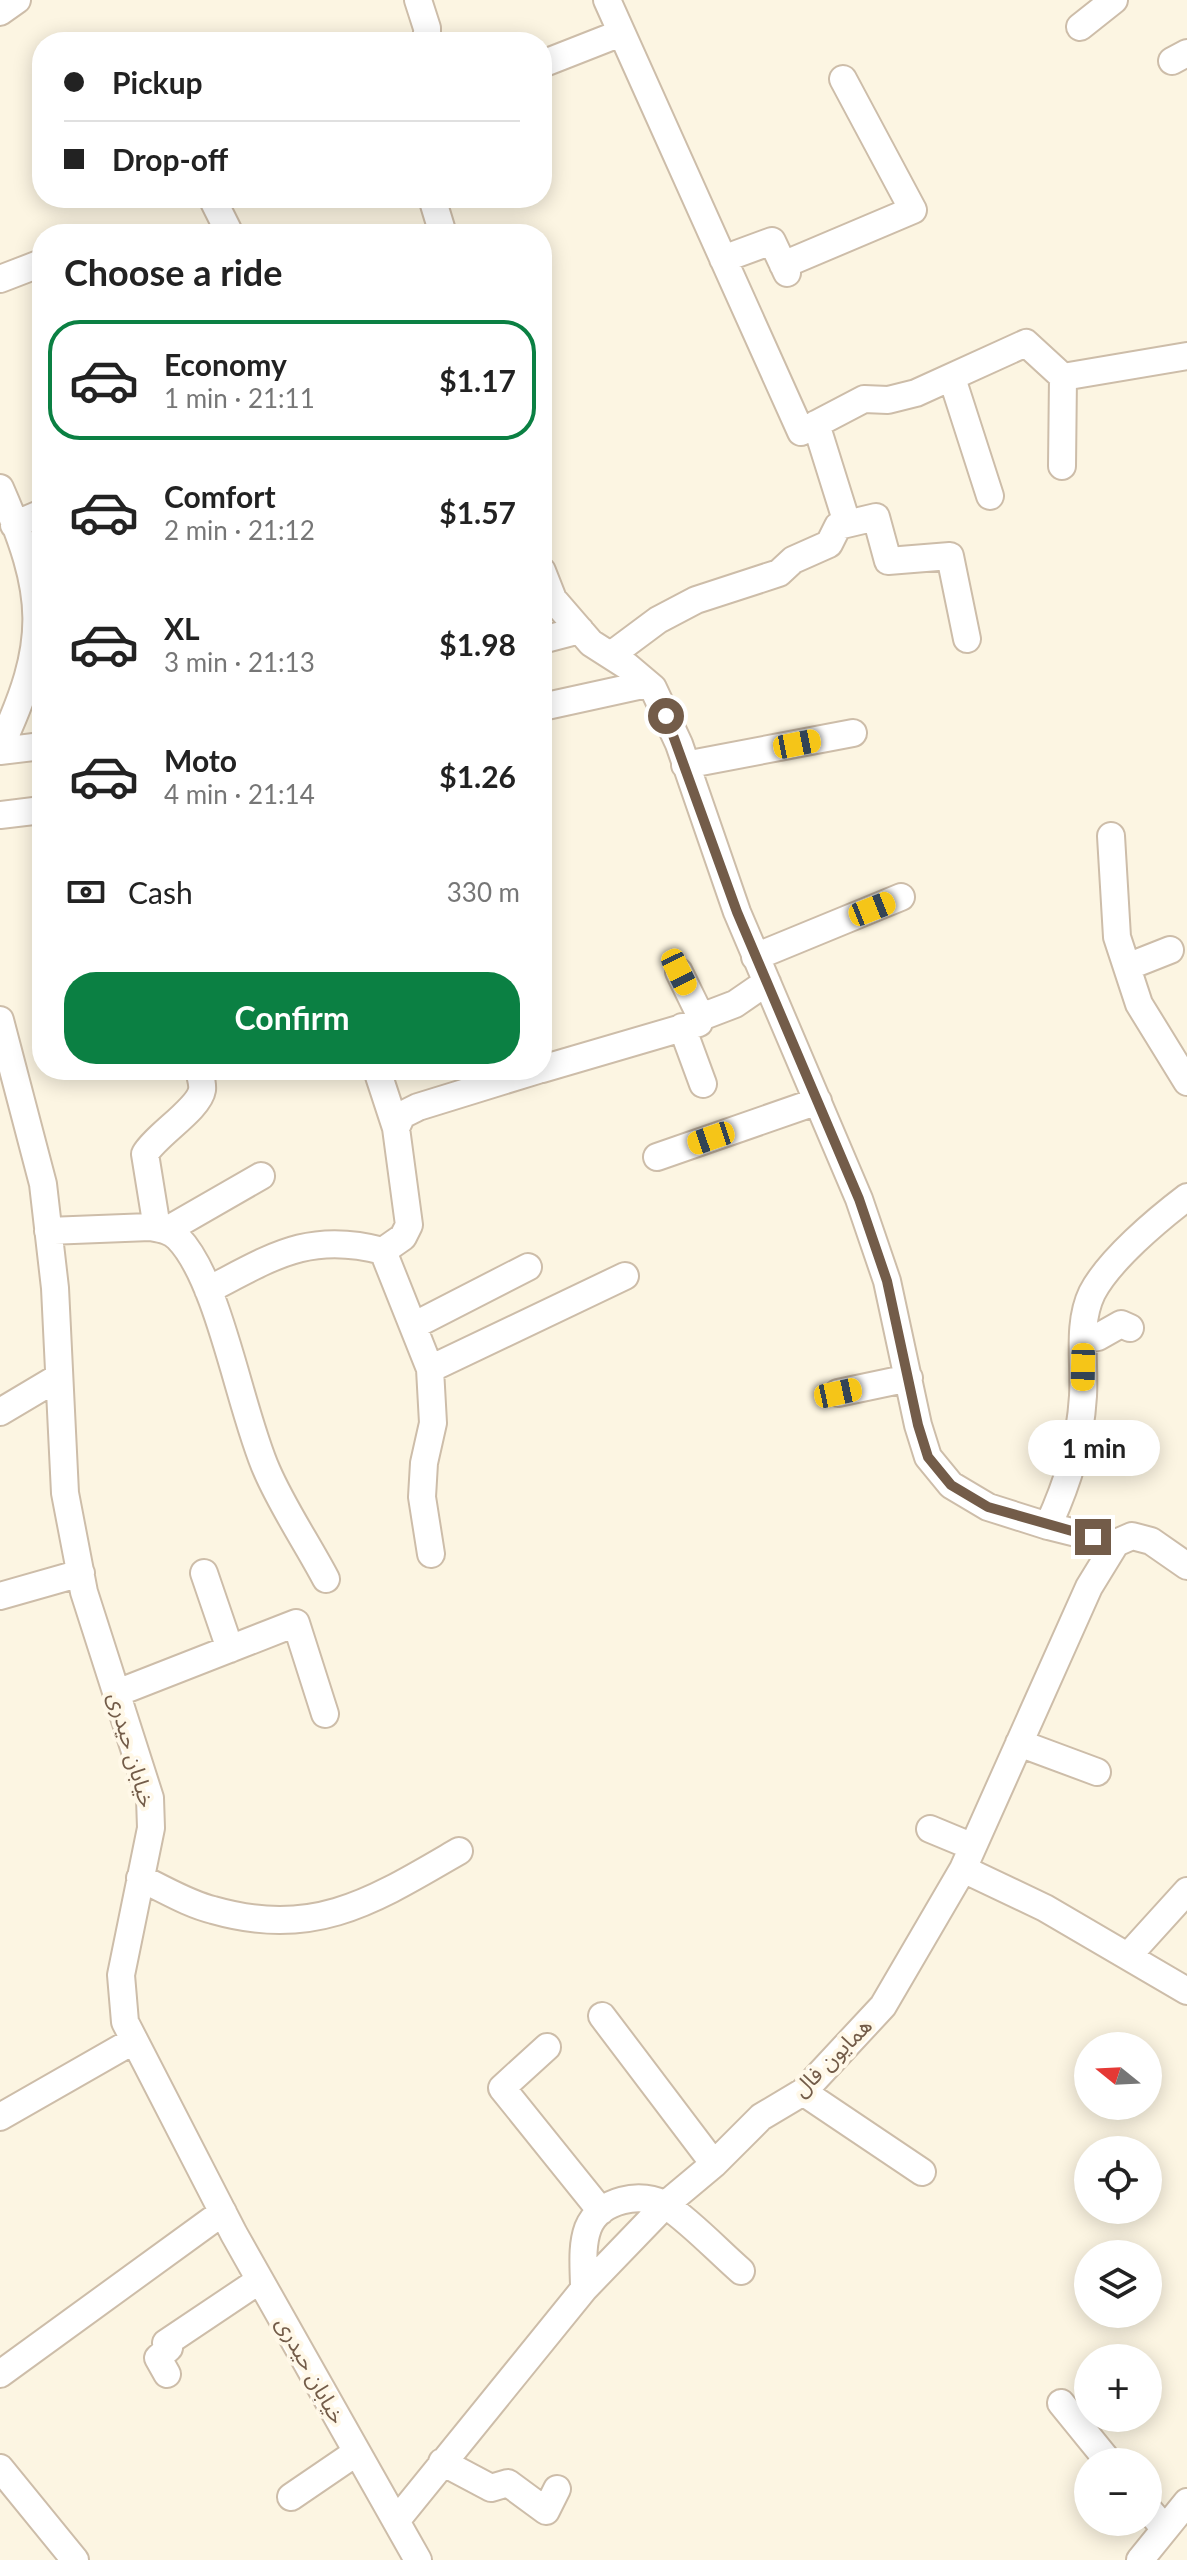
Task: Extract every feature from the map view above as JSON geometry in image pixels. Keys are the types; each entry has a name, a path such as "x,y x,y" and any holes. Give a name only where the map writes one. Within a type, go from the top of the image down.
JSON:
{"street":[{"path":"0,12 17,0"},
{"path":"418,0 427,32"},
{"path":"607,0 801,432 864,399 888,400 952,378 1026,343 1063,377 1062,466"},
{"path":"1080,27 1114,0"},
{"path":"552,60 621,33"},
{"path":"723,259 772,241 785,269 913,210 843,79"},
{"path":"0,279 32,267"},
{"path":"1063,377 1187,356"},
{"path":"952,378 990,496"},
{"path":"816,424 847,523"},
{"path":"1,494 32,580"},
{"path":"14,525 32,517"},
{"path":"611,655 658,620 696,600 779,573 793,560 829,544 838,526 876,517 888,561 950,556 967,639"},
{"path":"552,596 580,630 647,684 672,730 755,957 859,1199 887,1281 928,1457 951,1485 988,1507 1116,1543 1132,1536 1151,1541 1187,1566"},
{"path":"552,637 580,630"},
{"path":"32,662 21,704 0,749 32,747"},
{"path":"552,705 647,684"},
{"path":"685,765 853,733"},
{"path":"0,815 32,811"},
{"path":"1111,836 1117,937 1139,1004 1187,1082"},
{"path":"755,957 901,897"},
{"path":"1127,967 1170,950"},
{"path":"679,972 703,1084"},
{"path":"552,1065 692,1022 735,1004 767,982"},
{"name":"خیابان حیدری","path":"0,1020 43,1184 65,1493 81,1573 150,1798 151,1828 121,1988 125,2022 260,2280 418,2560"},
{"path":"201,1080 203,1089 197,1100 152,1142 145,1154 162,1229 185,1247 208,1290 246,1416 268,1474 326,1579"},
{"path":"380,1080 396,1128 409,1225 403,1237 383,1251"},
{"path":"396,1128 402,1115 418,1107 505,1080"},
{"path":"657,1157 818,1101"},
{"path":"48,1231 162,1229 261,1176"},
{"path":"1048,1526 1066,1487 1078,1446 1083,1320 1092,1293 1164,1214 1187,1197"},
{"path":"208,1290 309,1243 363,1245 383,1251"},
{"path":"383,1251 430,1369 433,1423 424,1463 422,1497 431,1554"},
{"path":"413,1326 528,1267"},
{"path":"430,1369 625,1276"},
{"path":"1083,1339 1098,1337 1121,1324 1130,1328"},
{"path":"0,1412 59,1377"},
{"path":"838,1393 909,1378"},
{"name":"همایون فال","path":"396,2521 584,2289 665,2205 714,2164 761,2117 803,2092 883,2006 967,1857 979,1825 994,1805 1089,1587 1116,1543"},
{"path":"0,1596 81,1573"},
{"path":"204,1573 230,1649"},
{"path":"117,1693 296,1623 325,1714"},
{"path":"1019,1743 1097,1772"},
{"path":"930,1829 1045,1908 1187,1991"},
{"path":"140,1878 210,1910 263,1921 301,1922 358,1905 459,1851"},
{"path":"1128,1956 1187,1891"},
{"path":"602,2016 714,2164"},
{"path":"0,2117 133,2041"},
{"path":"547,2047 502,2088 601,2211"},
{"path":"803,2092 922,2172"},
{"path":"584,2289 587,2230 594,2215 629,2198 665,2205 741,2271"},
{"path":"0,2374 223,2212"},
{"path":"167,2374 158,2358 169,2348 166,2343 260,2280"},
{"path":"1061,2403 1098,2448"},
{"path":"291,2497 357,2452"},
{"path":"442,2462 491,2488 508,2483 546,2511 557,2489"},
{"path":"0,2468 75,2560"},
{"path":"1140,2560 1187,2502"},
{"path":"1162,2525 1165,2529"}],"route":[{"path":"666,716 679,744 737,912 859,1199 887,1281 918,1425 928,1457 951,1485 988,1507 1093,1537"}]}
